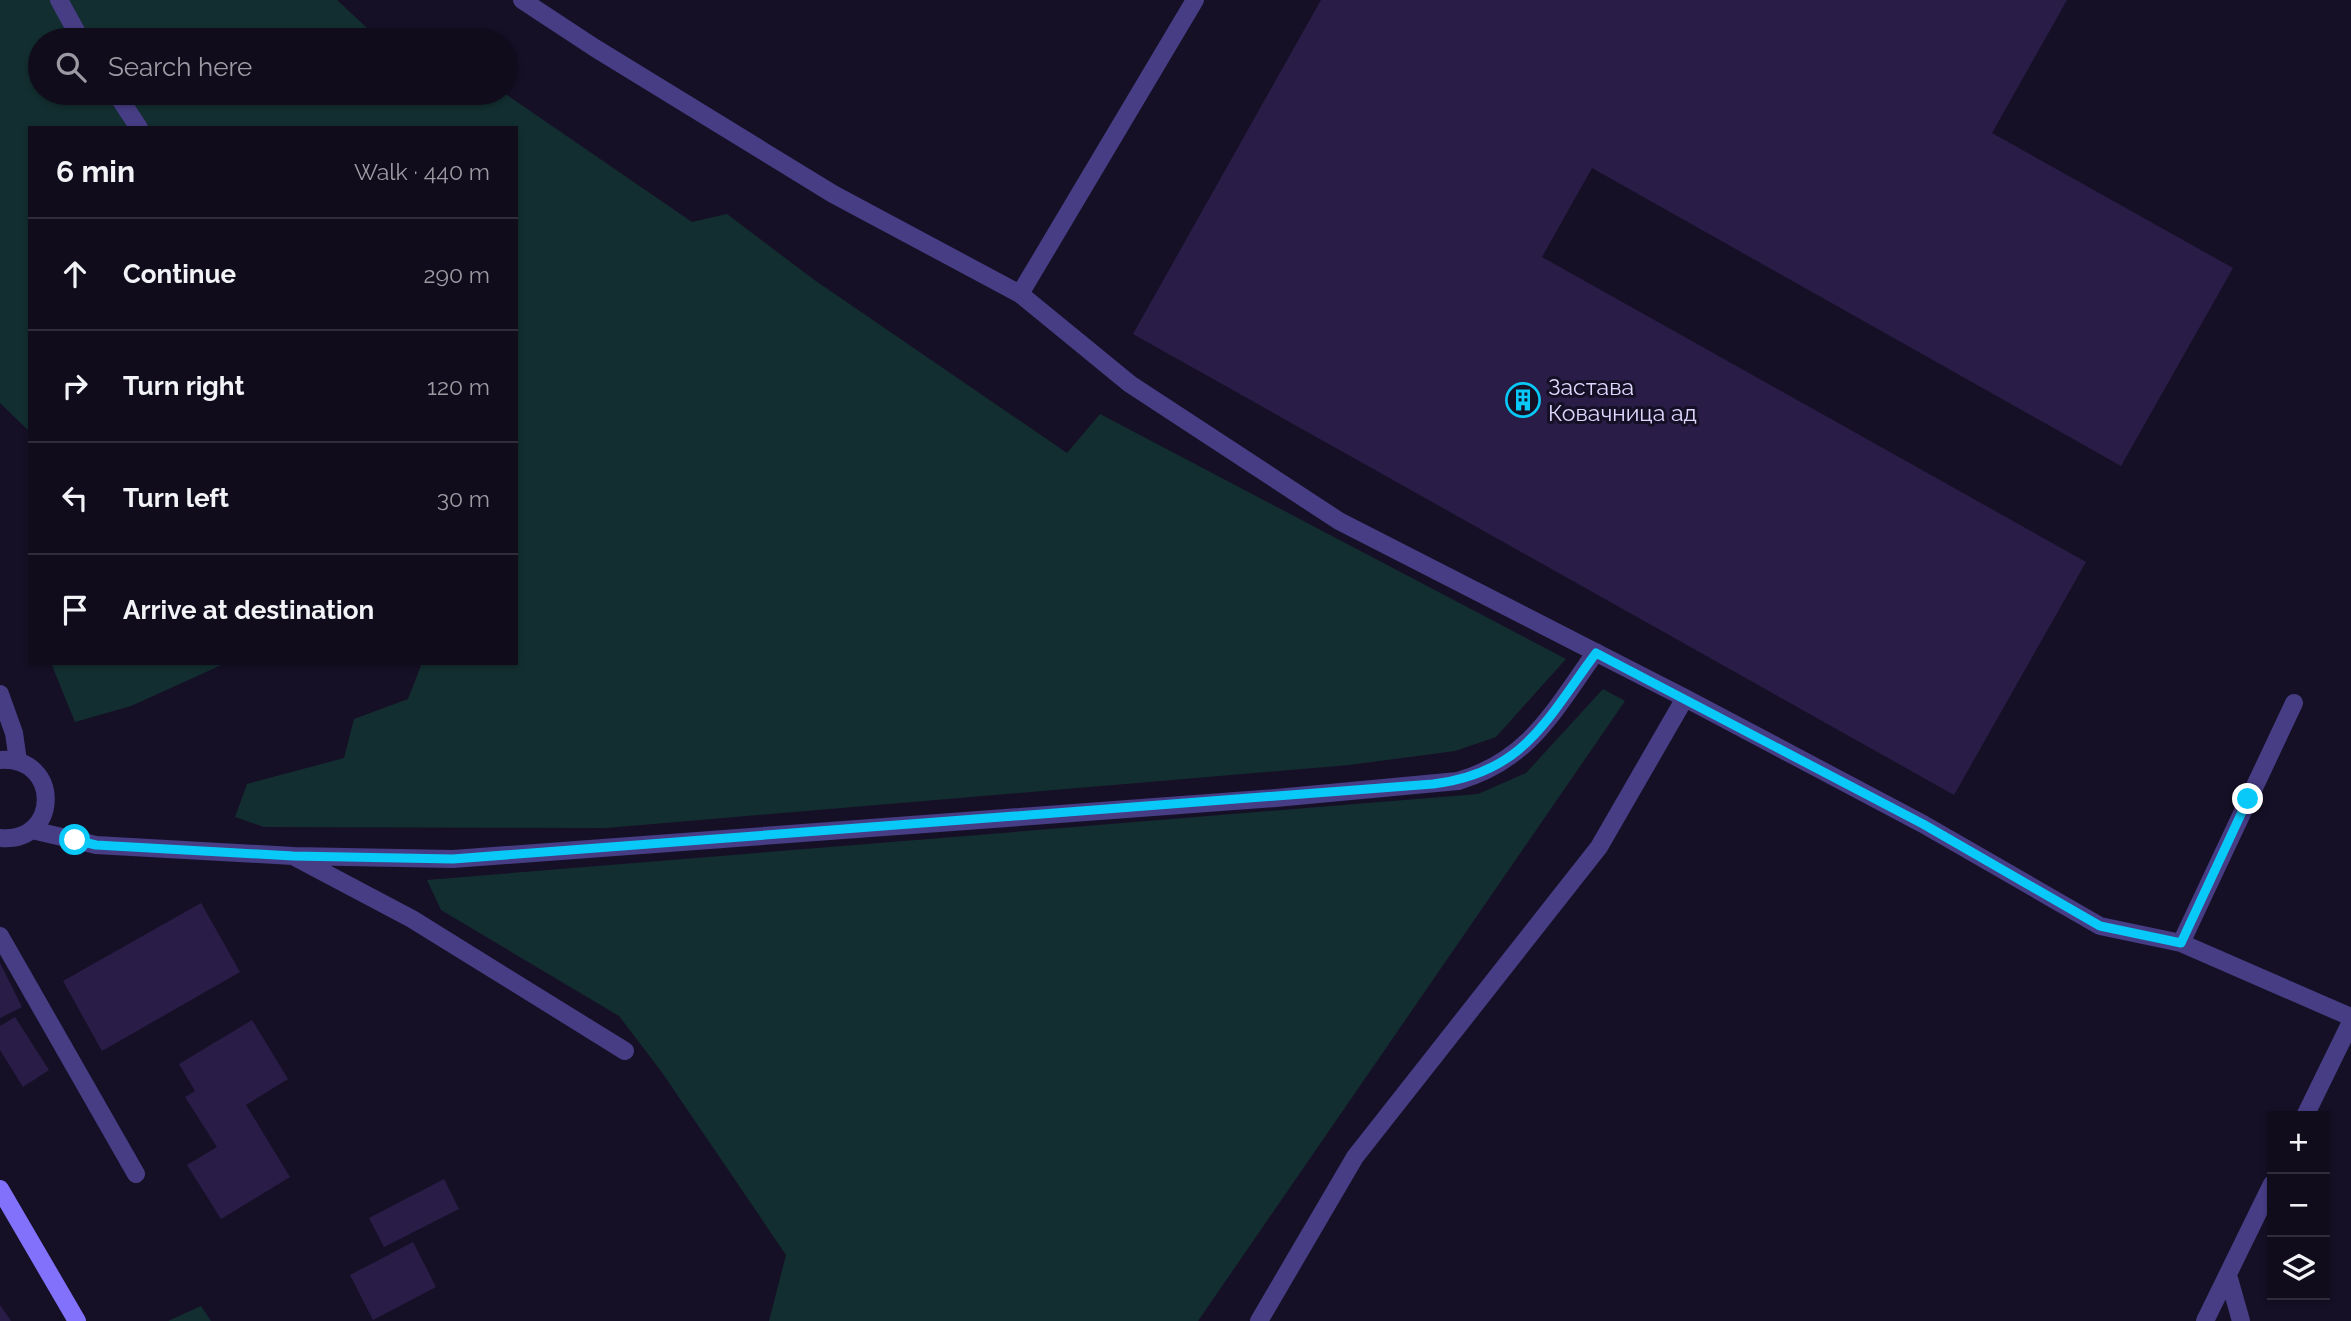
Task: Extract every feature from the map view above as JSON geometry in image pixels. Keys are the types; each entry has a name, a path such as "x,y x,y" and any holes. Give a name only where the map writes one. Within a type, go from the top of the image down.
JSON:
{"main road":[{"path":"0,1189 77,1321"}],"lane":[{"path":"59,0 74,28"},
{"path":"522,0 833,194 1020,294 1130,384 1339,522 1685,698 1923,824 2100,926 2181,943 2351,1019 2307,1111"},
{"path":"1020,294 1195,0"},
{"path":"124,105 138,126"},
{"path":"32,830 96,845 293,856 453,859 1276,798 1458,781 1484,774 1527,746 1596,653"},
{"path":"0,694 14,733 9,761 39,775 45,788 44,814 32,830 20,837 0,838"},
{"path":"1259,1321 1355,1157 1599,847 1685,698"},
{"path":"2181,943 2294,703"},
{"path":"293,856 412,919 625,1051"},
{"path":"0,936 136,1174"},
{"path":"2205,1321 2267,1194"},
{"path":"2228,1275 2241,1321"}],"green space":[{"path":"0,0 337,0 367,28 28,28 28,105 518,105 518,103 692,222 727,214 813,279 1067,453 1100,414 1566,659 1496,737 1455,751 1349,765 606,828 264,827 235,817 247,784 344,758 354,719 408,699 421,665 518,665 518,126 28,126 28,430 0,403"},
{"path":"52,665 222,665 131,706 75,722"},
{"path":"1603,689 1625,701 1198,1321 769,1321 786,1255 661,1071 619,1016 441,910 427,880 1478,794 1526,773"},
{"path":"201,1306 211,1321 168,1321"}],"building":[{"name":"Застава Ковачница ад","path":"1321,0 2067,0 1992,133 2233,268 2121,466 1592,168 1542,257 2086,562 1954,795 1133,334"},
{"path":"201,903 240,972 102,1051 63,981"},
{"path":"0,963 22,1007 0,1018"},
{"path":"15,1017 49,1070 23,1087 0,1050 0,1026"},
{"path":"252,1020 288,1079 246,1105 290,1177 221,1219 187,1165 217,1147 185,1097 195,1091 179,1064"},
{"path":"444,1179 459,1209 384,1247 369,1218"},
{"path":"413,1242 436,1287 373,1320 350,1275"},
{"path":"0,1305 11,1321 0,1321"}],"place":[{"name":"Застава Ковачница ад","path":"1523,400"}],"route":[{"path":"75,840 96,845 293,856 453,859 688,839 1276,798 1458,781 1484,774 1527,746 1596,653 1923,824 2100,926 2181,943 2248,799"}]}
